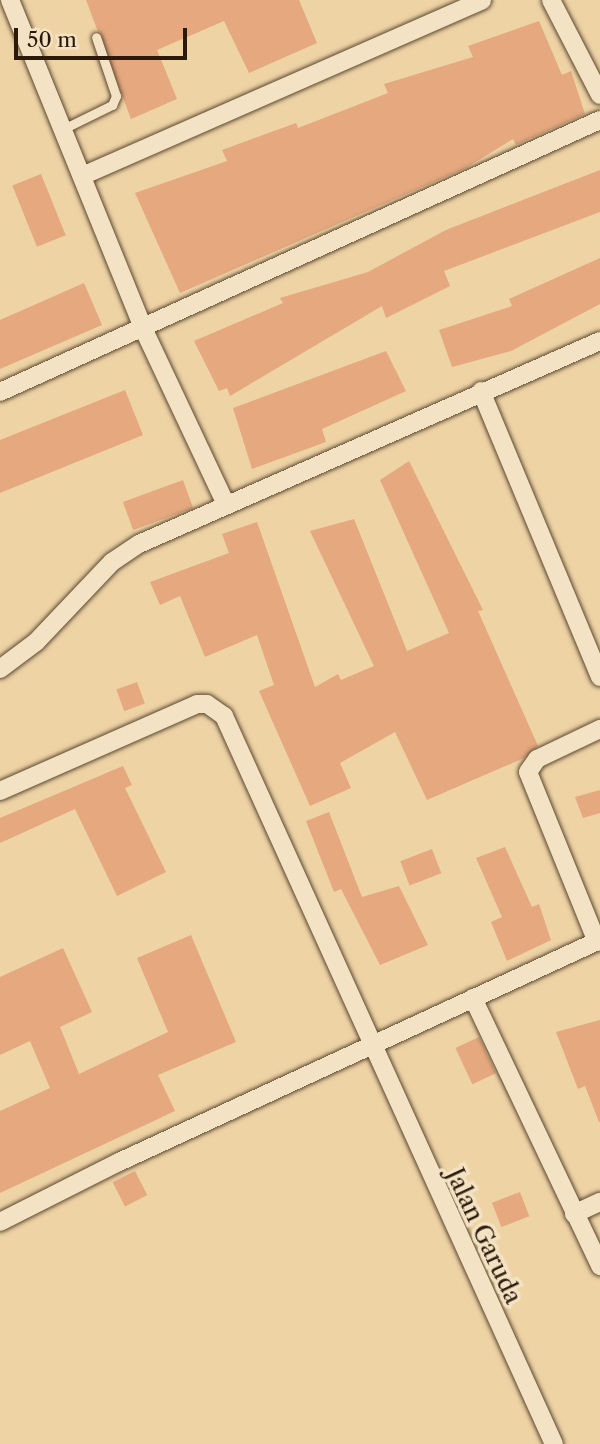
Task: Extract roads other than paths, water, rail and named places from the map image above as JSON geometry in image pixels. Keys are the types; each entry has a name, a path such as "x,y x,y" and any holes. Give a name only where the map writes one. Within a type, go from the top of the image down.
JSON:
{"street":[{"path":"10,0 143,328 226,505"},
{"path":"82,176 482,0"},
{"path":"551,0 600,95"},
{"path":"0,392 600,120"},
{"path":"0,669 36,642 112,562 139,544 481,391 600,341"},
{"path":"481,391 600,677"},
{"name":"Jalan Garuda","path":"0,791 197,704 214,708 223,716 371,1049 554,1444"},
{"path":"0,1222 119,1162 371,1049 473,998 598,941 528,772 537,759 600,729"},
{"path":"473,998 600,1266"},
{"path":"574,1214 600,1202"}],"lane":[{"path":"63,129 112,105 116,96 96,37"}]}
